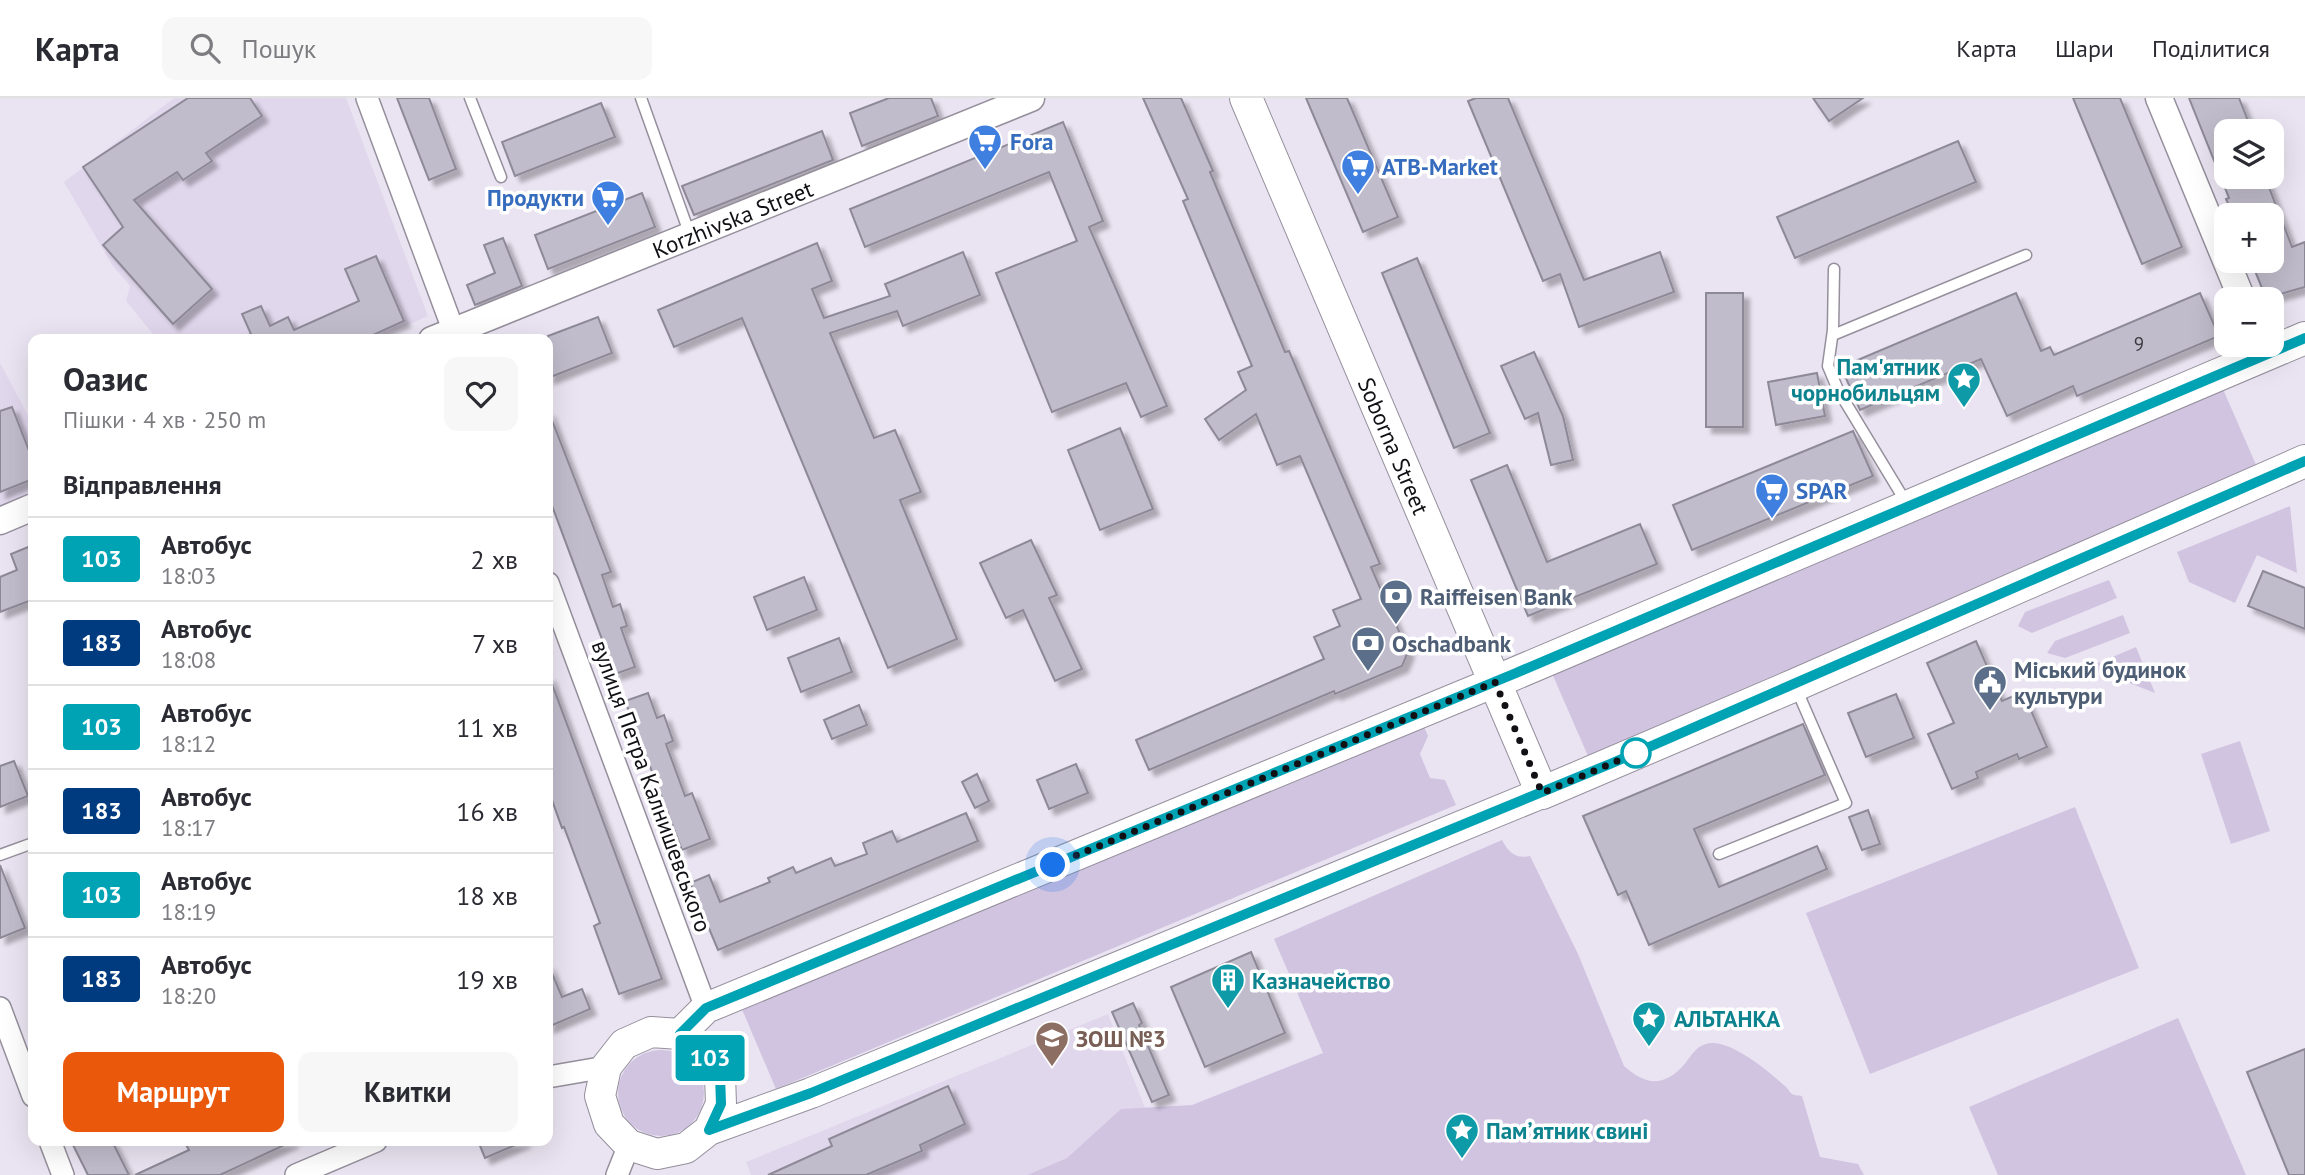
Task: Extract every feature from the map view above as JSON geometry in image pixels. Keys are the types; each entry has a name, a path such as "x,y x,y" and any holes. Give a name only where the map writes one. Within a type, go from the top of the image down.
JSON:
{"main road":[{"name":"Soborna Street","path":"1246,98 1542,793"},
{"path":"2284,343 2305,338"},
{"path":"680,1034 706,1008 1909,508 2244,357"},
{"path":"709,1130 721,1104 720,1075 705,1050 680,1034 651,1032 624,1044 606,1067 600,1096 609,1124 629,1145 657,1154 686,1148 709,1130 811,1093 1542,793 2305,461"}],"street":[{"path":"367,98 447,334"},
{"name":"Korzhivska Street","path":"453,334 1031,98"},
{"path":"2159,98 2237,287"},
{"path":"0,520 28,509"},
{"name":"вулиця Петра Калнишевського","path":"553,596 706,1008"},
{"path":"0,1008 28,1083"},
{"path":"553,1076 606,1067"},
{"path":"617,1175 629,1145"},
{"path":"52,1146 63,1175"},
{"path":"296,1175 364,1146"}],"lane":[{"path":"470,98 500,177"},
{"path":"641,98 690,235"},
{"path":"1833,335 2026,255"},
{"path":"1834,270 1833,335 1828,366 1838,390 1909,508"},
{"path":"1719,854 1846,803 1795,685"},
{"path":"0,855 28,845"}],"shaded area":[{"path":"174,98 346,98 428,316 387,334 153,334 126,301 130,286 112,265 64,182"},
{"path":"0,363 28,416 28,497 0,509"},
{"path":"2219,380 2257,467 1588,756 1551,671"},
{"path":"2290,506 2297,573 2257,555 2235,603 2189,582 2177,552"},
{"path":"2109,580 2117,598 2032,633 2018,626 2025,612"},
{"path":"2123,615 2130,633 2065,658 2047,653 2055,641"},
{"path":"2136,647 2155,693 2089,667"},
{"path":"1422,722 1428,736 1420,754 1430,778 1445,780 1456,805 776,1089 741,1007"},
{"path":"2240,741 2270,831 2231,844 2201,754"},
{"path":"2075,807 2139,968 1870,1074 1806,913"},
{"path":"1502,840 1513,854 1530,856 1578,954 1624,1066 1645,1079 1659,1081 1673,1075 1701,1046 1712,1043 1731,1048 1760,1066 1792,1094 1802,1096 1820,1157 1858,1164 1864,1175 1027,1175 1067,1158 1121,1109 1192,1105 1323,1053 1274,939"},
{"name":"ЗОШ №3","path":"1108,1014 1151,1123 1027,1175 751,1175 746,1162"},
{"path":"2178,1018 2246,1175 1998,1175 1969,1107"},
{"path":"661,1050 677,1054 691,1063 700,1077 704,1093 700,1109 691,1123 677,1132 661,1136 645,1132 631,1123 622,1109 618,1093 622,1077 631,1063 645,1054"}],"building":[{"path":"188,98 250,98 262,116 206,153 212,161 183,180 177,172 134,200 212,289 173,324 103,245 123,227 83,167"},
{"path":"397,98 429,98 456,169 429,180"},
{"path":"889,98 931,98 938,116 862,146 850,113"},
{"path":"1143,98 1181,98 1285,352 1289,351 1380,564 1371,567 1408,652 1402,666 1335,694 1334,691 1149,770 1136,740 1324,659 1314,637 1340,626 1333,610 1361,599 1300,456 1277,465 1256,414 1219,440 1205,419 1246,390 1238,372 1252,366 1183,201 1188,199"},
{"path":"1306,98 1347,98 1398,217 1363,232"},
{"path":"1476,98 1508,98 1584,280 1660,252 1674,292 1579,327 1560,274 1543,281 1468,101"},
{"path":"1813,98 1863,98 1829,121"},
{"path":"2073,98 2120,98 2182,247 2142,264"},
{"path":"2189,98 2239,98 2247,119 2214,119 2214,160"},
{"path":"601,103 615,137 515,176 502,142"},
{"path":"1063,122 1103,221 1089,227 1167,406 1141,417 1126,383 1052,412 996,273 1077,241 1049,172 865,247 850,209"},
{"path":"822,131 833,160 694,215 682,186"},
{"path":"1958,141 1976,182 1795,258 1777,217"},
{"path":"2225,189 2270,189 2275,203 2228,203 2226,199 2229,198"},
{"path":"642,193 655,227 548,269 535,235"},
{"path":"2284,226 2292,247 2305,242 2305,287 2284,293 2284,287 2262,287 2256,273 2284,273"},
{"path":"503,238 522,286 475,305 467,285 495,273 484,245"},
{"path":"817,243 832,281 812,289 824,318 890,296 885,284 963,252 980,295 903,326 897,311 830,333 874,438 895,430 921,492 900,500 957,639 888,668 742,318 674,347 658,310"},
{"path":"376,256 404,321 375,334 251,334 242,314 261,306 270,326 288,317 294,330 359,301 345,269"},
{"path":"1417,258 1490,433 1454,448 1382,273"},
{"path":"1706,293 1743,293 1743,427 1706,427"},
{"path":"2016,293 2041,351 2050,347 2054,355 2200,293 2214,325 2214,338 2077,396 2073,386 2007,416 1981,359 1860,410 1841,367"},
{"path":"598,317 612,353 553,376 553,334"},
{"path":"1534,352 1563,416 1573,460 1551,465 1538,413 1525,419 1501,366"},
{"path":"1817,373 1825,416 1776,425 1768,382"},
{"path":"12,407 28,448 28,481 0,492 0,411"},
{"path":"553,423 611,572 602,575 613,607 620,604 627,626 621,628 635,667 615,674 553,508"},
{"path":"1120,428 1153,509 1100,530 1068,450"},
{"path":"1853,431 1873,476 1692,550 1673,505"},
{"path":"1507,465 1547,562 1640,524 1657,564 1528,616 1471,480"},
{"path":"1031,540 1057,595 1049,598 1082,669 1055,681 1023,610 1006,618 980,563"},
{"path":"28,547 28,601 0,612 0,577 17,570 11,554"},
{"path":"2263,571 2305,588 2305,629 2248,606"},
{"path":"804,577 817,610 767,630 754,597"},
{"path":"839,638 852,672 801,692 788,658"},
{"name":"Міський будинок культури","path":"1976,641 2002,701 2023,692 2047,747 2019,759 2017,754 1976,772 1978,778 1952,789 1928,734 1954,723 1927,663"},
{"path":"553,687 662,979 619,994 594,926 600,923 564,827 562,828 553,803"},
{"path":"648,693 657,718 664,715 673,741 666,744 685,796 692,793 710,839 682,850 625,701"},
{"path":"1896,694 1914,738 1866,757 1848,713"},
{"path":"859,705 867,725 832,739 824,720"},
{"path":"1803,724 1825,775 1694,829 1719,887 1817,846 1827,869 1649,945 1626,891 1618,895 1583,816"},
{"path":"14,761 28,796 0,807 0,766"},
{"path":"1076,764 1088,793 1049,809 1037,780"},
{"path":"977,774 989,801 975,808 962,782"},
{"path":"1868,810 1880,844 1862,850 1849,817"},
{"path":"966,813 978,841 718,950 690,883 709,875 720,902 770,882 768,878 793,867 796,873 831,858 835,866 867,854 863,843 892,831 897,842"},
{"path":"0,865 25,928 0,938"},
{"name":"Казначейство","path":"1251,952 1285,1033 1205,1067 1171,987"},
{"path":"553,976 562,997 582,989 590,1009 553,1025"},
{"path":"1133,1003 1142,1023 1139,1025 1169,1095 1152,1102 1112,1012"},
{"path":"2305,1049 2305,1175 2289,1175 2247,1072"},
{"path":"948,1086 965,1124 920,1145 922,1151 866,1175 768,1175 832,1146 829,1139"},
{"path":"74,1146 114,1146 129,1175 88,1175"},
{"path":"187,1146 282,1146 220,1175 135,1175 189,1150"},
{"path":"480,1146 513,1146 485,1158"}],"bus line":[{"name":"103","path":"2305,338 1516,673 706,1008 680,1034 705,1050 720,1075 721,1104 709,1130 811,1093 1505,808 1795,685 2305,461"}],"place":[{"name":"Fora","path":"985,171"},
{"name":"ATB-Market","path":"1358,196"},
{"name":"Продукти","path":"608,227"},
{"name":"Пам'ятник чорнобильцям","path":"1964,409"},
{"name":"SPAR","path":"1772,520"},
{"name":"Raiffeisen Bank","path":"1396,626"},
{"name":"Oschadbank","path":"1368,673"},
{"name":"Міський будинок культури","path":"1990,712"},
{"name":"Казначейство","path":"1228,1010"},
{"name":"АЛЬТАНКА","path":"1649,1048"},
{"name":"ЗОШ №3","path":"1052,1068"},
{"name":"Памʼятник свині","path":"1462,1160"}],"route":[{"path":"1053,865 1495,682 1542,793 1636,753"}]}
